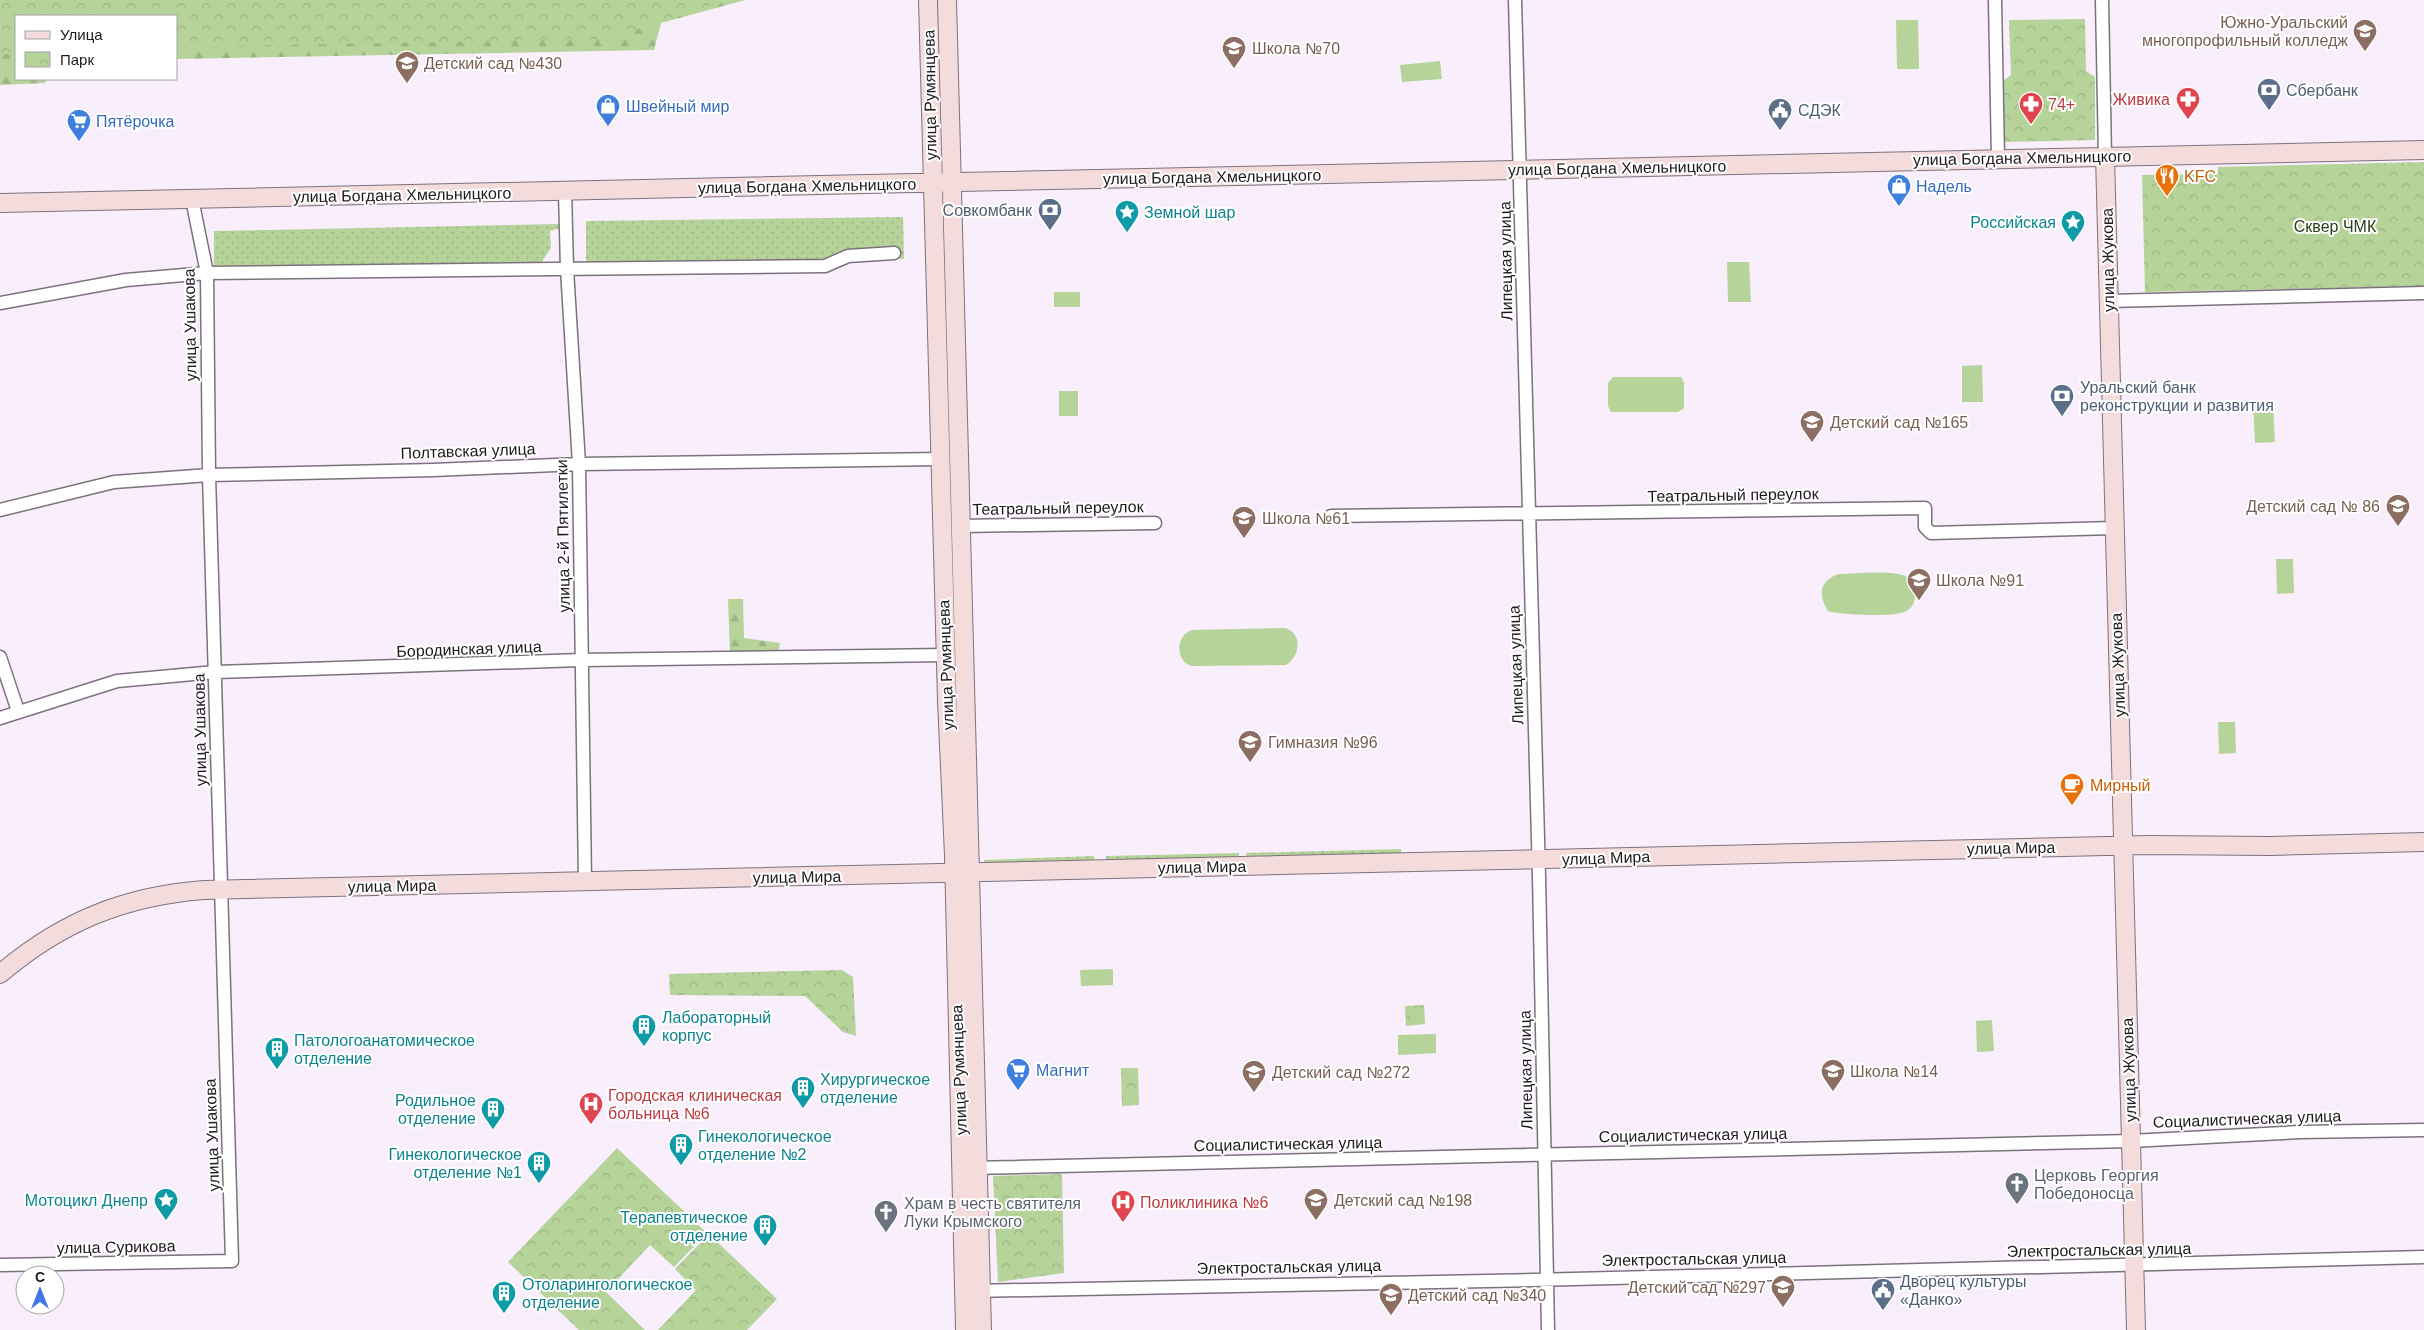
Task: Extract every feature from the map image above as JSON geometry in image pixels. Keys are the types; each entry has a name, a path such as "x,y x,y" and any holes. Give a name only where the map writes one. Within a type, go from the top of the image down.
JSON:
{"main road":[{"name":"улица Румянцева","path":"928,0 946,655 963,872"},
{"name":"улица Румянцева","path":"947,0 961,526 963,872 973,1291 982,1330"},
{"name":"улица Богдана Хмельницкого","path":"0,203 2424,150"},
{"name":"улица Жукова","path":"2105,156 2136,1330"},
{"name":"улица Мира","path":"0,974 54,934 105,910 171,893 220,890 2124,845 2270,846 2424,842"},
{"name":"улица Румянцева","path":"965,1330 973,1291"}],"street":[{"name":"Липецкая улица","path":"1515,0 1538,859 1548,1330"},
{"path":"1995,0 1998,159"},
{"name":"улица Жукова","path":"2102,0 2105,156"},
{"name":"улица 2-й Пятилетки","path":"565,191 567,269 579,464 585,881"},
{"name":"улица Ушакова","path":"192,199 207,273 209,474 232,1261"},
{"path":"0,303 126,280 207,273 825,266 848,256 894,253"},
{"path":"2109,301 2424,293"},
{"name":"Полтавская улица","path":"0,510 114,482 209,474 433,470 579,464 940,459"},
{"name":"Театральный переулок","path":"1331,516 1528,515 1925,508 1925,527 1931,533 2114,528"},
{"name":"Театральный переулок","path":"961,526 1155,522"},
{"name":"Бородинская улица","path":"0,718 116,681 215,672 581,660 946,655"},
{"path":"0,657 18,711"},
{"name":"Социалистическая улица","path":"970,1168 2131,1140 2424,1130"},
{"name":"Электростальская улица","path":"973,1291 1547,1280 2424,1257"},
{"name":"улица Сурикова","path":"0,1265 232,1261"}],"green space":[{"path":"0,0 745,0 661,23 654,50 178,59 178,15 15,15 15,80 47,80 45,83 0,85"},
{"path":"0,0 730,0 608,39 178,47 178,15 15,15 15,53 0,55"},
{"path":"2085,19 2086,71 2095,77 2095,140 2005,142 2003,81 2011,75 2009,20"},
{"path":"1896,20 1918,20 1919,69 1897,69"},
{"path":"1440,61 1442,79 1402,82 1400,65"},
{"name":"Сквер ЧМК","path":"2424,162 2424,286 2145,292 2142,175 2218,174 2218,167"},
{"path":"903,217 904,259 586,263 586,221"},
{"path":"559,224 560,228 550,231 551,248 541,263 214,267 214,231"},
{"path":"1727,262 1749,262 1751,302 1728,302"},
{"path":"1054,292 1080,292 1080,307 1054,307"},
{"path":"1982,365 1983,402 1962,402 1962,366"},
{"path":"1613,377 1681,377 1684,383 1684,408 1678,412 1611,412 1608,406 1608,383"},
{"path":"1059,391 1078,391 1078,416 1059,416"},
{"path":"2273,403 2275,442 2255,443 2253,404"},
{"path":"2276,559 2293,559 2294,593 2277,594"},
{"path":"1893,573 1909,578 1915,588 1914,603 1908,610 1893,614 1856,615 1828,611 1823,600 1822,590 1827,581 1838,574"},
{"path":"728,599 743,599 744,638 780,643 778,654 730,653"},
{"path":"1286,628 1295,635 1298,646 1291,661 1286,665 1192,666 1182,659 1180,654 1179,648 1182,637 1192,630"},
{"path":"2218,722 2235,722 2236,753 2219,754"},
{"path":"1401,849 1401,858 1247,861 1246,853"},
{"path":"1239,853 1239,861 1106,864 1106,856"},
{"path":"1094,856 1095,865 984,869 984,860"},
{"path":"1113,969 1113,985 1081,986 1080,970"},
{"path":"842,970 853,977 856,1036 843,1032 805,996 670,995 669,974"},
{"path":"1424,1005 1425,1024 1406,1026 1405,1006"},
{"path":"1992,1020 1994,1051 1977,1052 1976,1021"},
{"path":"1436,1034 1436,1053 1398,1055 1398,1035"},
{"path":"1121,1068 1138,1068 1139,1105 1122,1106"},
{"path":"617,1148 707,1233 674,1267 650,1245 606,1292 645,1330 579,1330 508,1262"},
{"path":"1062,1174 1064,1273 998,1282 993,1176"},
{"path":"709,1234 777,1299 747,1330 658,1330 696,1290 675,1269"}],"place":[{"name":"Южно-Уральский многопрофильный колледж","path":"2365,52"},
{"name":"Школа №70","path":"1234,69"},
{"name":"Детский сад №430","path":"407,84"},
{"name":"Сбербанк","path":"2269,111"},
{"name":"Живика","path":"2188,120"},
{"name":"74+","path":"2031,125"},
{"name":"Швейный мир","path":"608,127"},
{"name":"СДЭК","path":"1780,131"},
{"name":"Пятёрочка","path":"79,142"},
{"name":"KFC","path":"2167,197"},
{"name":"Надель","path":"1899,207"},
{"name":"Совкомбанк","path":"1050,231"},
{"name":"Земной шар","path":"1127,233"},
{"name":"Российская","path":"2073,243"},
{"name":"Уральский банк реконструкции и развития","path":"2062,417"},
{"name":"Детский сад №165","path":"1812,443"},
{"name":"Детский сад № 86","path":"2398,527"},
{"name":"Школа №61","path":"1244,539"},
{"name":"Школа №91","path":"1919,601"},
{"name":"Гимназия №96","path":"1250,763"},
{"name":"Мирный","path":"2072,806"},
{"name":"Лабораторный корпус","path":"644,1047"},
{"name":"Патологоанатомическое отделение","path":"277,1070"},
{"name":"Магнит","path":"1018,1091"},
{"name":"Школа №14","path":"1833,1092"},
{"name":"Детский сад №272","path":"1254,1093"},
{"name":"Хирургическое отделение","path":"803,1109"},
{"name":"Городская клиническая больница №6","path":"591,1125"},
{"name":"Родильное отделение","path":"493,1130"},
{"name":"Гинекологическое отделение №2","path":"681,1166"},
{"name":"Гинекологическое отделение №1","path":"539,1184"},
{"name":"Церковь Георгия Победоносца","path":"2017,1205"},
{"name":"Мотоцикл Днепр","path":"166,1221"},
{"name":"Детский сад №198","path":"1316,1221"},
{"name":"Поликлиника №6","path":"1123,1223"},
{"name":"Храм в честь святителя Луки Крымского","path":"886,1233"},
{"name":"Терапевтическое отделение","path":"765,1247"},
{"name":"Детский сад №297","path":"1783,1308"},
{"name":"Дворец культуры «Данко»","path":"1883,1311"},
{"name":"Отоларингологическое отделение","path":"504,1314"},
{"name":"Детский сад №340","path":"1391,1316"}]}
